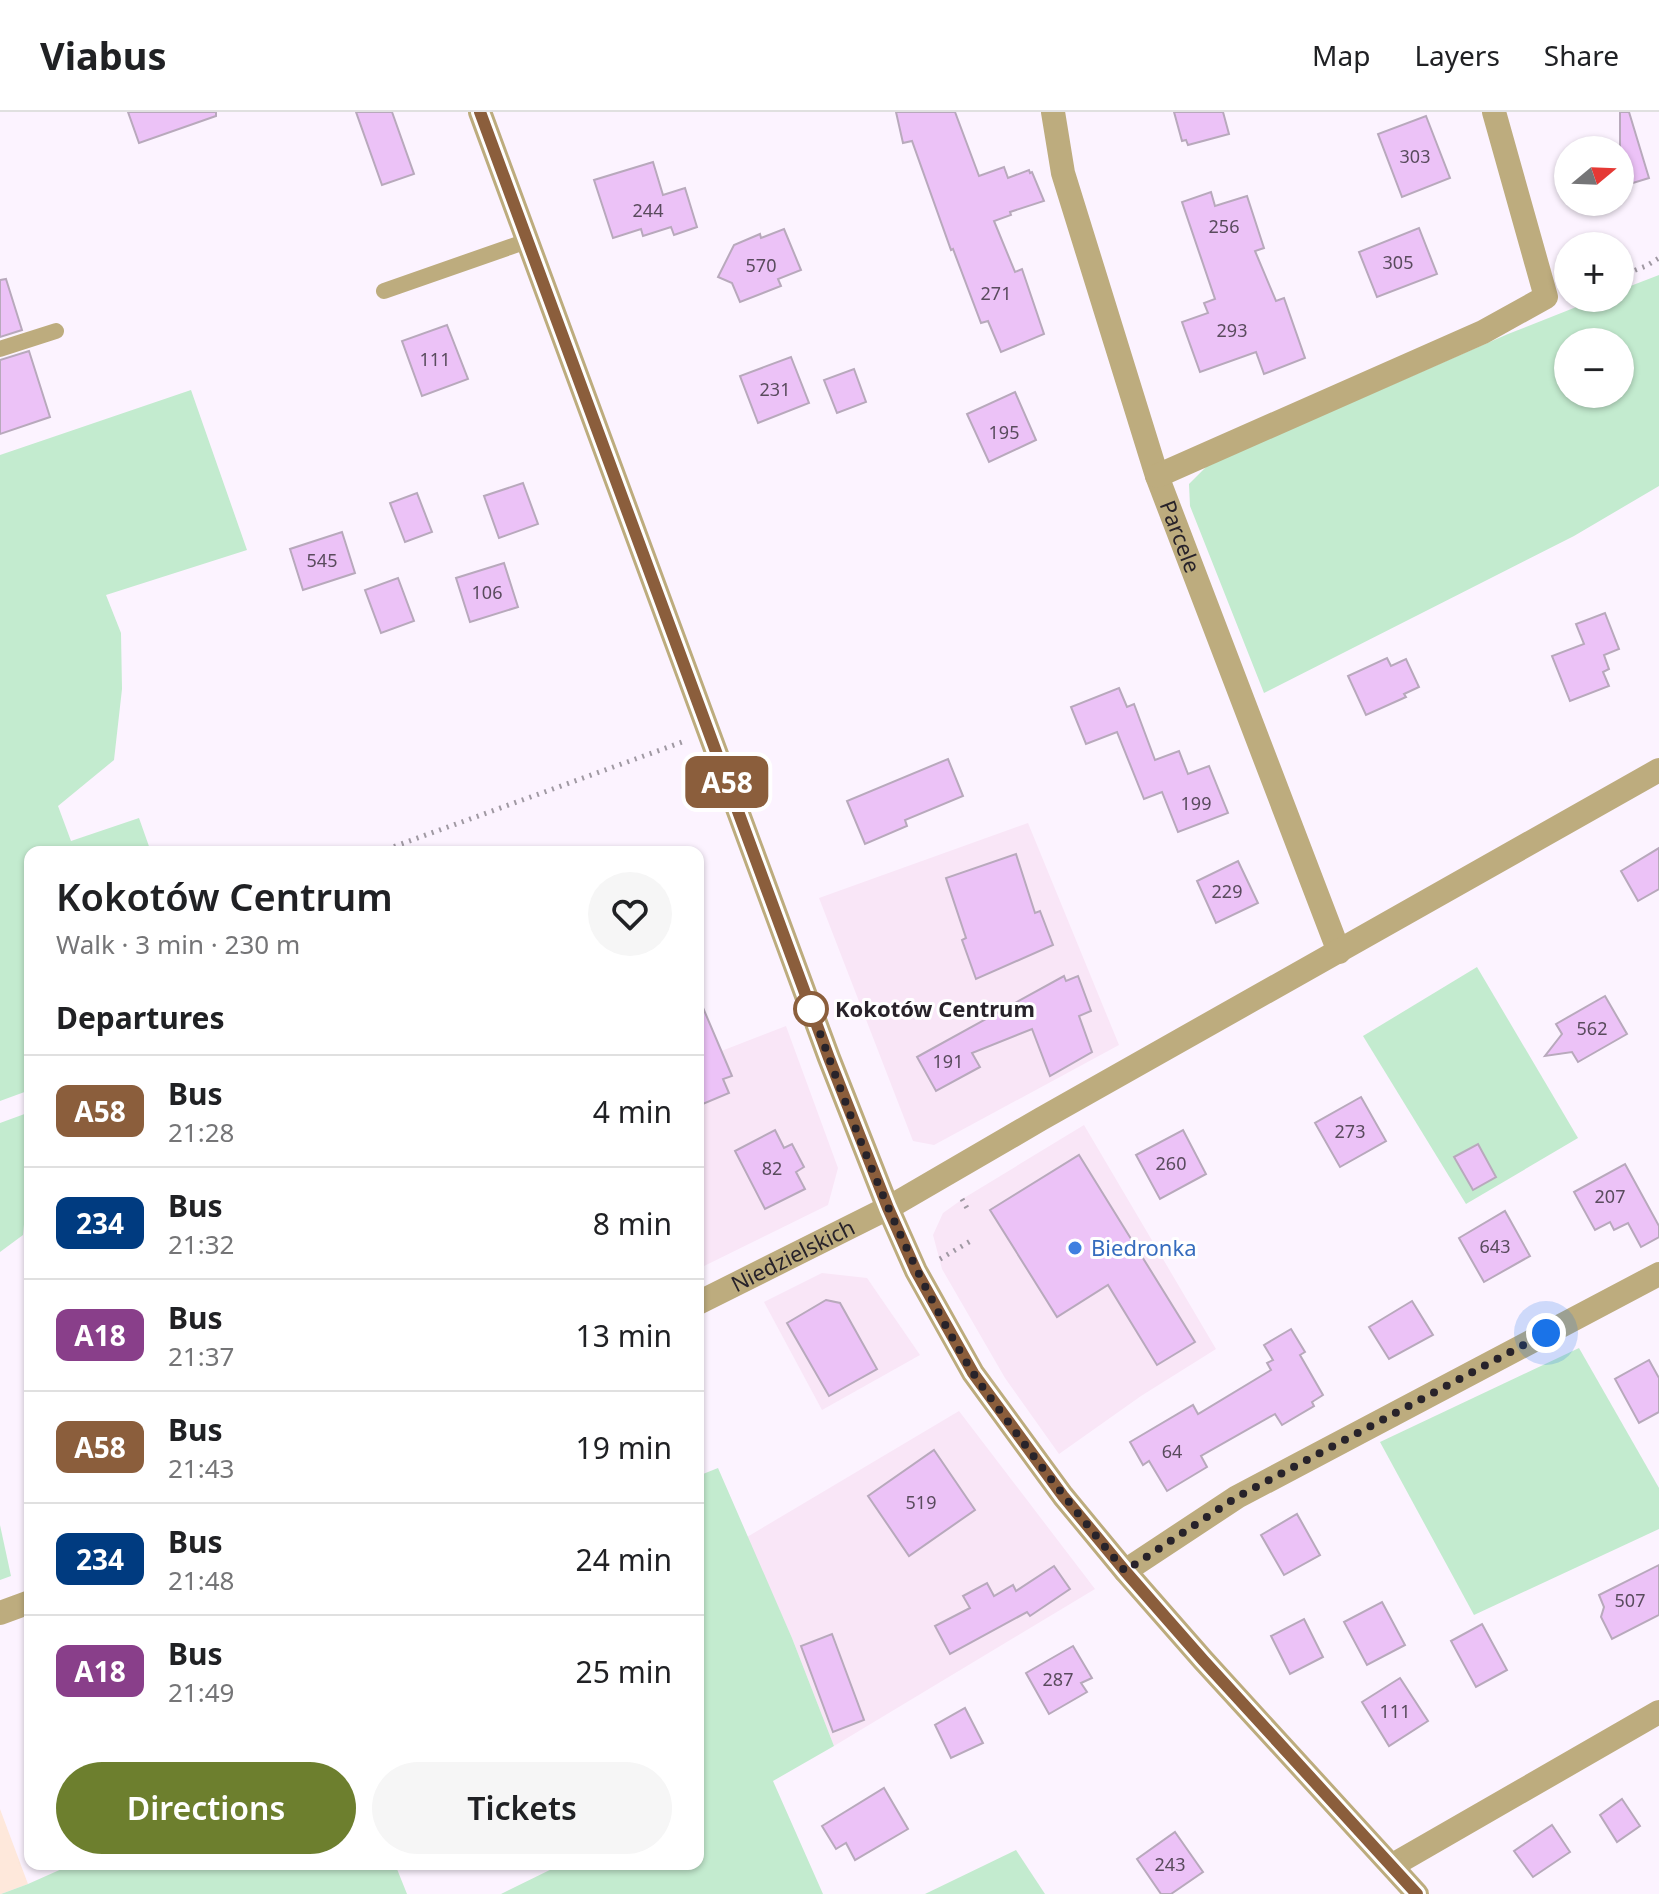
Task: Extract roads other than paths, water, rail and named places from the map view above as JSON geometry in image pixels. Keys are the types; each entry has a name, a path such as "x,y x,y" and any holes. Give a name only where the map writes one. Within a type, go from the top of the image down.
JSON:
{"street":[{"path":"480,112 829,1058 916,1271 973,1373 1063,1496 1203,1660 1417,1894"},
{"name":"Parcele","path":"1053,112 1063,173 1157,476 1339,952"},
{"path":"1157,476 1483,332 1546,297 1494,112"},
{"name":"Niedzielskich","path":"704,1300 888,1208 1659,770"},
{"path":"1125,1571 1237,1497 1659,1274"},
{"path":"0,1613 24,1604"},
{"path":"1393,1865 1659,1712"}],"lane":[{"path":"384,291 527,241"},
{"path":"0,349 56,331"}],"place":[{"name":"Kokotów Centrum","path":"811,1009"},
{"name":"Biedronka","path":"1075,1248"}]}
